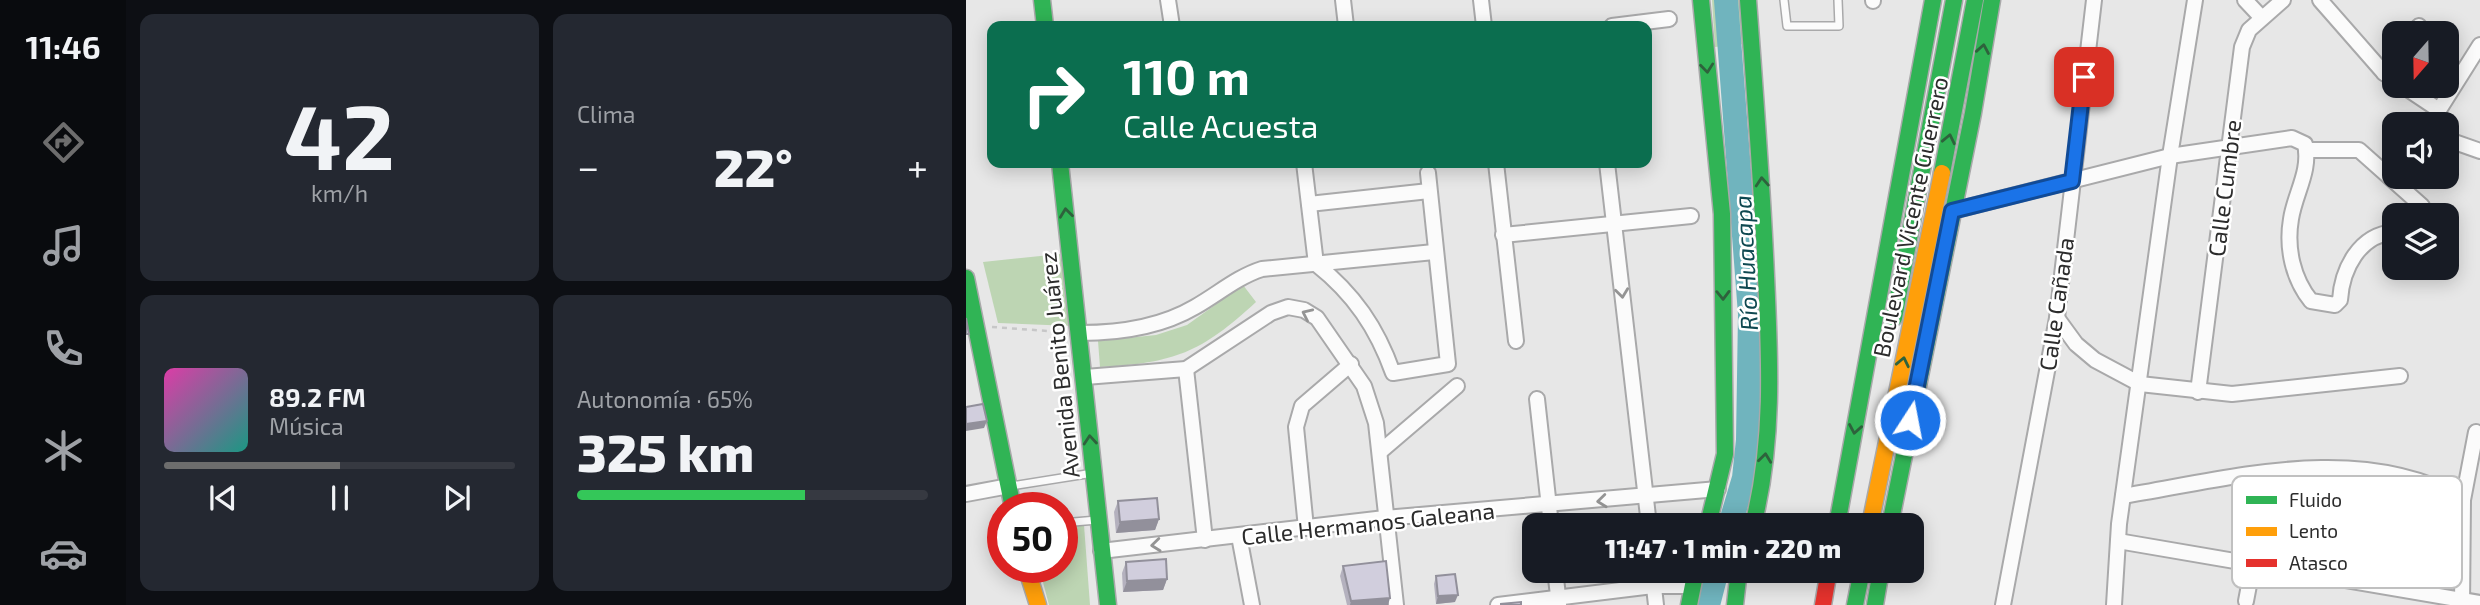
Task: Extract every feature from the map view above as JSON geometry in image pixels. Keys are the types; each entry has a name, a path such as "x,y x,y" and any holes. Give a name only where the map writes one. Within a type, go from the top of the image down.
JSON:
{"main road":[{"path":"1042,0 1044,21"},
{"path":"1701,0 1722,214 1725,454 1711,513"},
{"path":"1748,0 1763,183 1769,376 1766,452 1755,513"},
{"name":"Boulevard Vicente Guerrero","path":"1839,513 1933,0"},
{"name":"Boulevard Vicente Guerrero","path":"1892,331 1954,0"},
{"name":"Boulevard Vicente Guerrero","path":"1872,513 1966,58 1975,0"},
{"name":"Boulevard Vicente Guerrero","path":"1892,513 1973,113 1992,0"},
{"path":"1966,58 1973,113"},
{"name":"Avenida Benito Juárez","path":"1061,168 1108,605"},
{"path":"966,278 971,322 1010,492"},
{"path":"1858,513 1876,412"},
{"path":"1031,583 1038,605"},
{"path":"1689,605 1693,583"},
{"path":"1735,605 1738,583"},
{"path":"1823,605 1827,583"},
{"path":"1846,604 1848,583"},
{"path":"1846,604 1855,583"},
{"path":"1875,605 1879,583"}],"street":[{"path":"1168,0 1171,21"},
{"path":"1343,0 1345,21"},
{"path":"1481,0 1483,21"},
{"name":"Calle Cañada","path":"2003,605 2057,318 2094,0"},
{"path":"2114,605 2123,495 2170,156 2196,0"},
{"path":"2245,0 2261,17"},
{"name":"Calle Cumbre","path":"2198,392 2242,47 2249,30 2283,0"},
{"path":"2320,0 2382,69"},
{"path":"1652,21 1669,19"},
{"path":"2440,112 2480,45"},
{"path":"2416,98 2432,112"},
{"path":"1952,211 2170,156 2292,138 2305,145 2308,159 2291,220 2293,271 2311,302 2335,305 2340,300 2341,280 2353,254 2382,234"},
{"path":"2459,144 2480,151"},
{"path":"2306,150 2359,150 2419,203"},
{"path":"1305,168 1316,264 1342,284 1360,307 1381,340 1393,373 1448,364 1434,252 1428,173"},
{"path":"1496,168 1516,341"},
{"path":"1608,168 1648,513"},
{"path":"1309,204 1429,191"},
{"path":"1503,234 1691,216"},
{"path":"1080,333 1104,333 1159,324 1194,308 1245,275 1262,270 1434,252"},
{"path":"1085,377 1186,369 1250,325 1288,307 1304,310 1317,318 1364,386 1381,451 1385,518 1396,605"},
{"path":"2057,318 2076,344 2095,360 2140,384 2232,394 2400,376"},
{"path":"1306,528 1297,416 1302,406 1351,364"},
{"path":"1186,369 1205,540"},
{"path":"1381,451 1457,386"},
{"path":"1537,399 1550,513"},
{"path":"2462,602 2463,500 2476,432"},
{"path":"2249,476 2295,469 2342,467 2399,476"},
{"path":"2123,495 2232,479"},
{"path":"966,494 1009,486"},
{"name":"Calle Hermanos Galeana","path":"1101,551 1385,518 1549,506 1718,489"},
{"path":"1239,536 1252,605"},
{"path":"2118,541 2232,560"},
{"path":"1556,583 1558,601"},
{"path":"1653,583 1656,605"},
{"path":"1498,605 1558,601 1668,583"},
{"path":"2246,601 2248,588"},
{"path":"2385,588 2480,603"}],"lane":[{"path":"1784,0 1787,26 1839,26 1838,0"},
{"path":"1009,486 1094,473"},
{"path":"1078,522 1098,520"}],"path":[{"path":"971,322 1018,331 1080,333"}],"green space":[{"path":"1712,0 1740,0 1744,44 1715,47"},
{"path":"1060,254 1072,326 998,323 983,262"},
{"path":"1243,285 1256,302 1202,344 1167,358 1100,367 1098,341 1156,335 1187,325"},
{"path":"1084,525 1090,605 1049,605 1043,583 1078,583 1078,526"}],"building":[{"path":"983,404 987,421 966,424 966,407"},
{"path":"1157,498 1159,519 1120,522 1118,501"},
{"path":"1166,559 1167,579 1127,581 1126,562"},
{"path":"1386,561 1390,598 1351,601 1343,566"},
{"path":"1455,574 1458,595 1438,596 1436,576"},
{"path":"1521,602 1521,605 1501,605 1501,604"}],"waterway":[{"name":"Río Huacapa","path":"1726,0 1750,314 1748,440 1744,478 1734,513"},
{"name":"Río Huacapa","path":"1708,605 1714,583"}],"traffic: fast":[{"path":"1042,0 1044,21"},
{"path":"1701,0 1722,214 1725,454 1711,513"},
{"path":"1748,0 1762,207 1769,370 1767,432 1756,513"},
{"path":"1839,513 1933,0"},
{"path":"1894,318 1954,0"},
{"path":"1942,173 1975,0"},
{"path":"1892,513 1973,113 1992,0"},
{"path":"1061,168 1108,605"},
{"path":"966,278 1010,492"},
{"path":"1689,605 1693,583"},
{"path":"1735,605 1738,583"},
{"path":"1855,605 1859,583"},
{"path":"1875,605 1879,583"}],"traffic: slow":[{"path":"1872,513 1942,173"},
{"path":"1031,583 1038,605"}],"traffic: jam":[{"path":"1823,605 1827,583"}],"route":[{"path":"1910,420 1952,211 2072,181 2084,77"}]}
